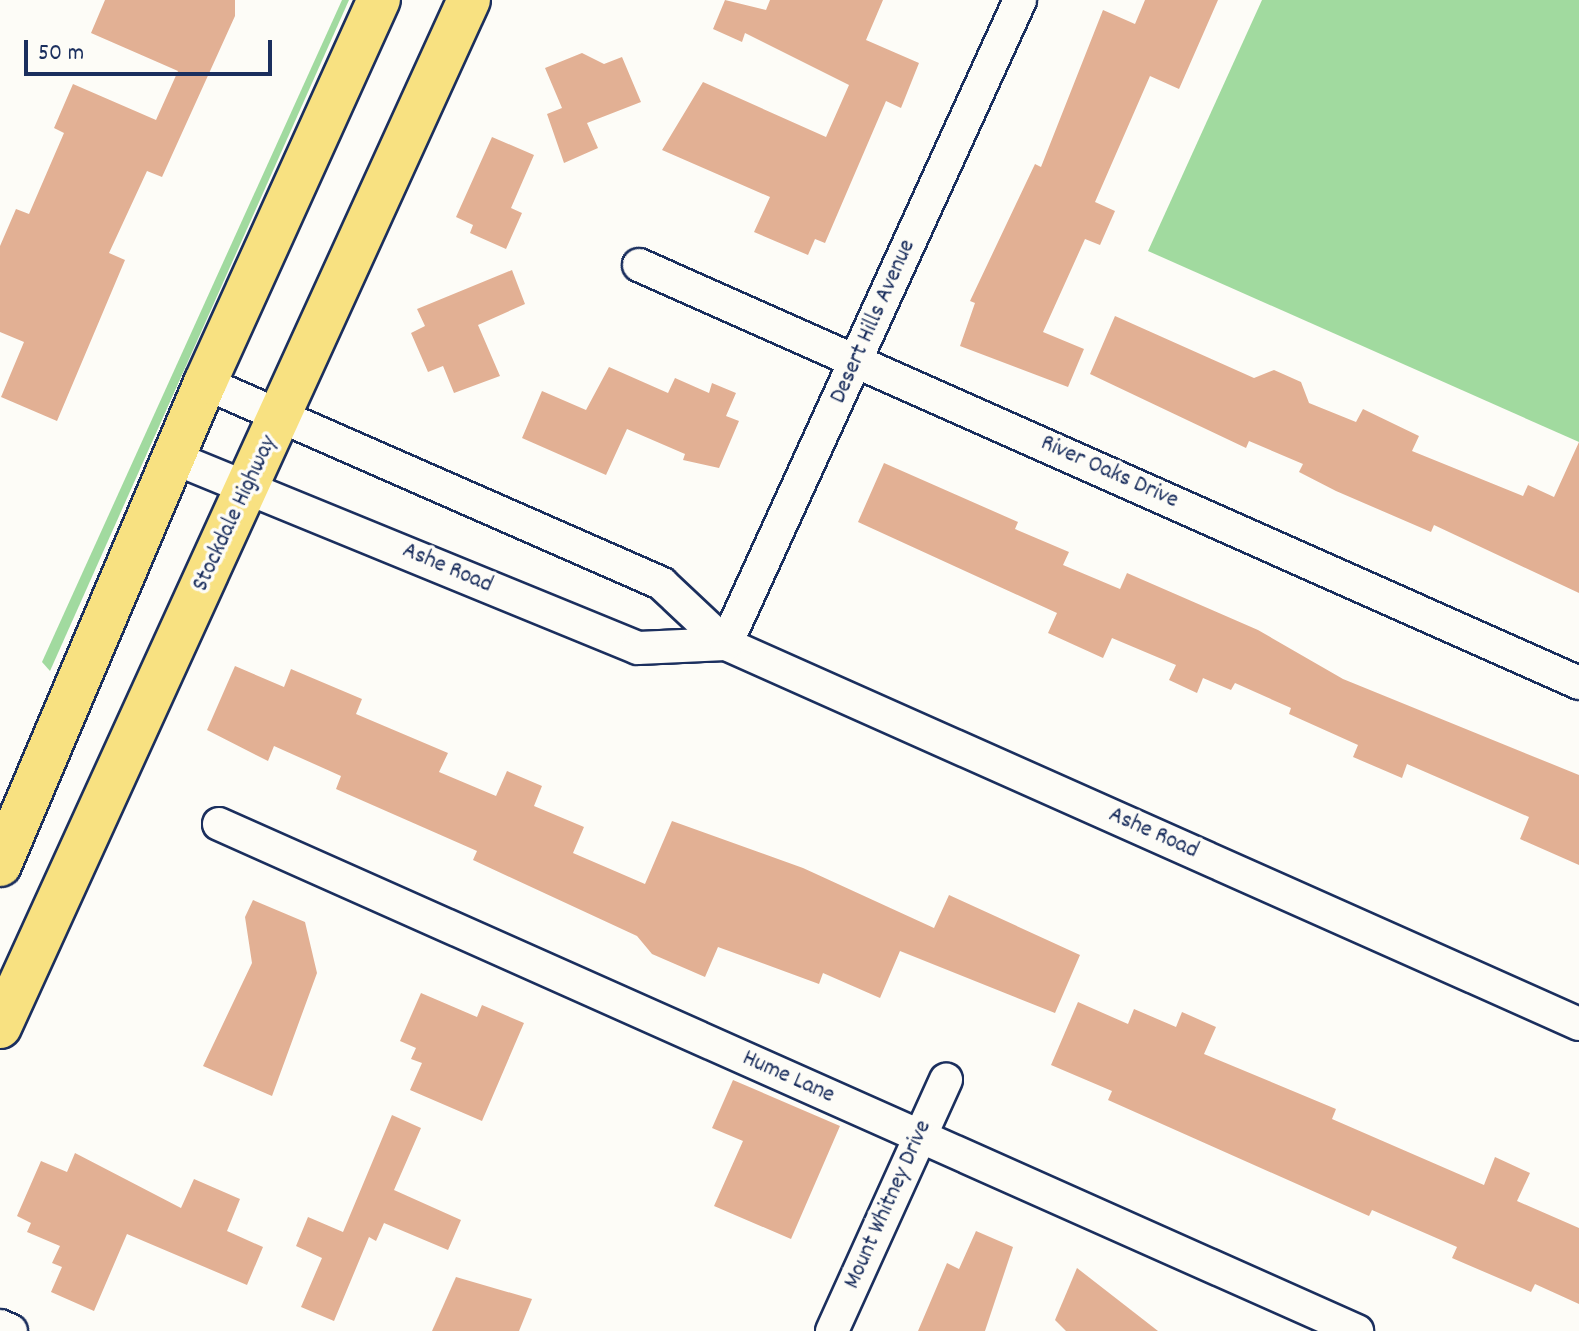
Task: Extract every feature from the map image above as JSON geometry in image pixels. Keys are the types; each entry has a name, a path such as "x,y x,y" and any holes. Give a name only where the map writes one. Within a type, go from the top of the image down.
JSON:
{"main road":[{"path":"0,865 205,383 379,0"},
{"name":"Stockdale Highway","path":"0,1027 469,0"}],"street":[{"name":"Desert Hills Avenue","path":"726,644 1020,0"},
{"name":"River Oaks Drive","path":"639,265 1579,683"},
{"name":"Ashe Road","path":"205,383 282,414 662,584 726,644 1579,1024"},
{"name":"Ashe Road","path":"174,458 638,648 726,644"},
{"name":"Hume Lane","path":"219,824 1357,1331"},
{"name":"Mount Whitney Drive","path":"832,1331 946,1080"},
{"path":"0,1326 11,1331"}],"green space":[{"path":"342,0 349,0 50,671 42,662"},
{"path":"1262,0 1579,0 1579,442 1148,251"}],"building":[{"path":"105,0 235,0 235,16 162,177 147,171 109,253 125,260 57,421 1,397 24,342 0,332 0,246 16,209 29,214 64,133 54,128 73,84 156,120 178,71 91,33"},
{"path":"725,0 766,10 770,0 883,0 866,40 919,63 901,108 886,101 825,243 815,239 808,255 754,232 770,197 662,150 703,82 826,137 849,85 745,33 742,42 713,29"},
{"path":"1145,0 1218,0 1179,89 1150,76 1095,202 1115,211 1100,245 1085,239 1043,332 1084,349 1068,387 960,346 975,303 970,301 1035,164 1041,167 1103,10 1135,24"},
{"path":"582,53 604,64 622,57 641,102 587,123 598,148 564,163 547,114 562,108 545,68"},
{"path":"492,137 534,155 511,208 522,213 506,249 470,233 473,225 456,217"},
{"path":"512,270 525,304 478,325 500,376 454,393 443,366 428,372 411,333 425,326 417,309"},
{"path":"1115,316 1254,378 1274,370 1301,382 1309,403 1356,422 1363,409 1419,436 1412,451 1523,496 1528,485 1554,497 1579,442 1579,593 1434,525 1431,532 1336,491 1299,472 1303,464 1249,441 1246,448 1090,374"},
{"path":"609,367 668,393 675,378 709,393 712,383 736,393 726,416 739,421 719,468 683,460 685,454 627,429 606,475 522,438 542,391 586,410"},
{"path":"884,463 1018,522 1015,529 1069,552 1063,565 1120,589 1127,573 1258,630 1343,679 1579,775 1579,865 1520,839 1529,817 1407,764 1402,778 1353,757 1358,745 1289,714 1291,708 1235,683 1231,690 1203,678 1197,693 1169,680 1176,665 1112,638 1103,658 1048,633 1057,613 858,522"},
{"path":"235,666 284,687 291,669 362,699 356,714 448,753 439,772 496,796 507,771 542,786 534,806 584,827 573,853 645,884 672,821 803,868 934,928 949,895 1080,955 1055,1013 900,951 880,998 823,973 819,984 718,947 705,977 652,954 637,936 473,860 477,851 336,789 341,776 274,746 268,761 207,730"},
{"path":"253,900 305,922 317,973 272,1096 203,1066 252,963 245,917"},
{"path":"421,993 477,1017 482,1005 524,1023 482,1121 410,1090 422,1063 411,1059 416,1048 400,1041"},
{"path":"1078,1002 1128,1024 1134,1009 1176,1027 1182,1012 1216,1027 1204,1054 1336,1109 1332,1119 1484,1185 1495,1157 1530,1173 1517,1201 1579,1228 1579,1304 1535,1284 1531,1292 1452,1258 1457,1247 1372,1210 1369,1216 1108,1100 1112,1091 1051,1065"},
{"path":"733,1080 840,1126 791,1239 714,1206 743,1141 712,1128"},
{"path":"392,1115 421,1128 394,1190 461,1220 448,1250 384,1223 376,1241 369,1237 334,1321 301,1307 322,1258 296,1246 308,1217 343,1232"},
{"path":"75,1153 181,1208 194,1179 240,1199 227,1231 263,1247 247,1285 127,1234 94,1311 51,1292 62,1267 52,1263 60,1246 27,1232 31,1223 17,1216 41,1161 67,1172"},
{"path":"976,1231 1013,1247 985,1331 918,1331 947,1263 959,1269"},
{"path":"1077,1268 1158,1331 1066,1331 1055,1320"},
{"path":"456,1277 532,1299 519,1331 432,1331"}]}
